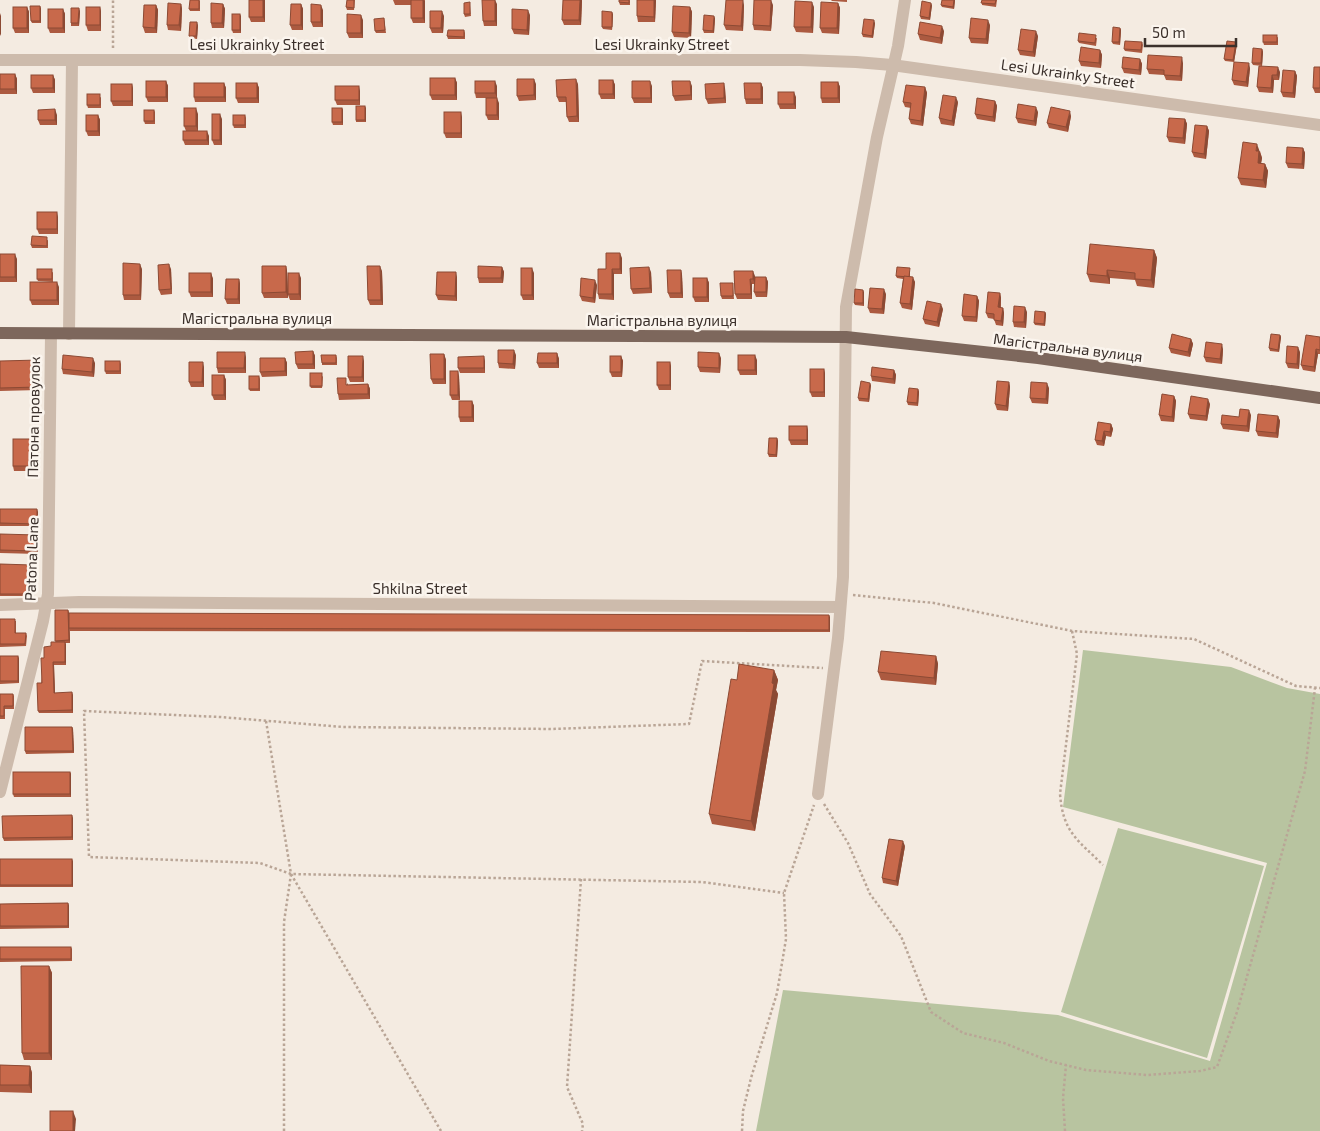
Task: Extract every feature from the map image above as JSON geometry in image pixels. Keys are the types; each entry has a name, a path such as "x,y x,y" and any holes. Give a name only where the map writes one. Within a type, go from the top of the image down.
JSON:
{"main road":[{"name":"Магістральна вулиця","path":"0,333 846,337 1038,358 1320,398"}],"street":[{"path":"818,794 841,601 844,548 848,297 892,65 898,46 905,0"},
{"name":"Lesi Ukrainky Street","path":"0,60 808,60 856,62 892,65 1320,125"},
{"path":"69,334 72,60"},
{"name":"Патона провулок","path":"47,603 49,584 51,334"},
{"name":"Shkilna Street","path":"0,605 47,603 841,601"},
{"name":"Patona Lane","path":"0,792 47,603"}],"path":[{"path":"113,0 113,60"},
{"path":"841,601 934,603 1072,632 1194,639 1296,686 1320,688"},
{"path":"1072,632 1077,654 1060,794 1062,812 1069,831 1103,865"},
{"path":"784,893 702,882 291,874 260,863 89,857 84,711 220,716 343,727 552,729 689,724 702,661 834,668"},
{"path":"818,794 848,843 870,894 902,936 931,1012 963,1033 1004,1044 1049,1061 1086,1070 1147,1075 1200,1071 1217,1067 1237,1012 1305,771 1315,688"},
{"path":"266,721 291,874 284,922 284,1131"},
{"path":"742,1131 743,1111 751,1078 777,993 786,939 784,893 818,794"},
{"path":"291,874 442,1131"},
{"path":"581,880 567,1087 583,1124 582,1131"},
{"path":"1065,1131 1063,1098 1066,1065"}],"green space":[{"path":"1083,650 1231,667 1287,688 1320,694 1320,1131 756,1131 783,990 1058,1015 1210,1061 1267,863 1063,807"},
{"path":"1118,828 1264,866 1207,1058 1061,1012"}],"building":[{"path":"190,0 199,0 199,9 189,9"},
{"path":"249,0 263,0 263,17 249,17"},
{"path":"347,0 354,0 354,8 346,7"},
{"path":"411,0 423,0 423,18 411,18"},
{"path":"482,0 495,0 495,21 483,21"},
{"path":"563,0 580,0 579,20 562,20"},
{"path":"619,0 629,0 629,3 619,2"},
{"path":"637,0 654,0 654,17 637,16"},
{"path":"726,0 743,0 741,26 724,25"},
{"path":"754,0 771,0 770,26 753,25"},
{"path":"942,0 954,0 953,7 941,5"},
{"path":"982,0 996,0 995,4 981,3"},
{"path":"795,1 812,2 811,27 794,27"},
{"path":"922,1 931,3 929,18 920,16"},
{"path":"470,2 470,14 464,14 464,3"},
{"path":"821,2 838,3 837,28 820,28"},
{"path":"168,3 181,4 179,25 167,25"},
{"path":"211,3 223,4 222,23 211,23"},
{"path":"291,4 301,4 301,25 290,25"},
{"path":"311,4 321,5 321,22 311,22"},
{"path":"144,5 156,5 155,28 143,27"},
{"path":"30,6 40,6 40,21 31,21"},
{"path":"673,6 690,7 689,33 672,32"},
{"path":"13,7 27,7 27,28 13,28"},
{"path":"86,7 100,7 100,25 86,25"},
{"path":"71,8 79,8 78,23 71,23"},
{"path":"48,9 63,9 63,28 48,28"},
{"path":"512,9 528,10 527,30 512,29"},
{"path":"430,11 442,11 441,28 430,28"},
{"path":"602,11 612,12 612,27 602,27"},
{"path":"232,14 240,14 240,30 232,30"},
{"path":"347,14 361,15 361,33 347,33"},
{"path":"704,15 714,16 713,31 703,30"},
{"path":"384,18 385,30 375,31 374,19"},
{"path":"971,18 988,20 986,39 969,38"},
{"path":"864,19 874,20 872,36 862,34"},
{"path":"190,22 197,22 196,36 189,36"},
{"path":"920,22 942,26 940,38 918,34"},
{"path":"1113,27 1120,28 1119,42 1112,42"},
{"path":"1021,29 1036,31 1033,52 1018,50"},
{"path":"448,30 464,30 464,37 447,36"},
{"path":"1079,33 1096,35 1095,43 1078,41"},
{"path":"1263,35 1277,35 1277,42 1263,42"},
{"path":"1125,41 1142,42 1141,50 1124,49"},
{"path":"1227,41 1236,42 1233,60 1224,59"},
{"path":"1081,47 1100,50 1099,63 1079,61"},
{"path":"1253,48 1262,49 1261,63 1252,63"},
{"path":"1148,55 1182,57 1180,76 1164,75 1164,70 1147,69"},
{"path":"1123,57 1140,59 1139,70 1122,68"},
{"path":"1234,62 1249,63 1246,82 1232,80"},
{"path":"1259,66 1278,67 1277,75 1272,75 1271,88 1257,87"},
{"path":"1314,67 1320,67 1320,88 1313,88"},
{"path":"1283,70 1295,71 1293,93 1281,92"},
{"path":"0,74 15,74 15,89 0,89"},
{"path":"31,75 53,75 53,88 31,88"},
{"path":"430,78 455,78 455,95 430,95"},
{"path":"517,79 534,79 534,95 517,96"},
{"path":"576,79 577,116 567,117 566,97 557,97 556,80"},
{"path":"599,80 613,80 613,94 599,94"},
{"path":"146,81 166,81 166,97 146,97"},
{"path":"475,81 495,81 495,93 475,93"},
{"path":"632,81 650,81 651,98 632,98"},
{"path":"672,81 690,81 691,95 673,96"},
{"path":"821,82 838,82 838,98 821,98"},
{"path":"194,83 224,83 224,97 194,97"},
{"path":"236,83 257,83 257,98 236,98"},
{"path":"724,83 724,98 706,99 705,84"},
{"path":"744,83 761,83 761,99 745,99"},
{"path":"111,84 132,84 132,101 111,101"},
{"path":"906,85 925,87 921,121 909,119 911,103 903,102"},
{"path":"335,86 359,86 359,100 335,100"},
{"path":"778,92 794,92 794,104 778,104"},
{"path":"87,94 100,94 100,105 87,105"},
{"path":"943,95 956,97 952,121 939,118"},
{"path":"486,98 497,98 497,115 486,115"},
{"path":"977,98 995,101 993,117 975,114"},
{"path":"1018,104 1036,107 1034,121 1016,118"},
{"path":"356,106 365,106 365,120 356,120"},
{"path":"1051,107 1070,111 1066,127 1047,123"},
{"path":"184,108 196,108 196,126 184,126"},
{"path":"332,108 342,108 342,122 332,122"},
{"path":"55,109 55,120 38,120 38,110"},
{"path":"144,110 154,110 154,121 144,121"},
{"path":"444,112 461,112 461,133 444,133"},
{"path":"212,114 220,114 220,140 212,140"},
{"path":"86,115 98,115 98,131 86,131"},
{"path":"233,115 245,115 245,125 233,125"},
{"path":"1169,118 1185,119 1183,138 1167,137"},
{"path":"1195,125 1207,126 1204,154 1192,152"},
{"path":"183,131 207,131 207,140 183,140"},
{"path":"1243,142 1257,144 1256,151 1259,151 1258,163 1265,164 1263,180 1238,178"},
{"path":"1287,147 1303,148 1302,164 1286,163"},
{"path":"37,212 57,212 57,229 37,229"},
{"path":"32,236 47,237 47,246 31,245"},
{"path":"1090,244 1154,250 1151,280 1135,279 1135,273 1107,270 1107,276 1087,274"},
{"path":"606,253 620,253 620,269 612,269 612,294 598,294 598,269 606,269"},
{"path":"0,254 15,254 15,277 0,277"},
{"path":"123,263 140,264 140,295 123,295"},
{"path":"169,264 171,289 159,290 158,265"},
{"path":"262,266 286,266 286,292 262,293"},
{"path":"367,266 380,266 381,300 368,300"},
{"path":"478,266 502,267 501,278 478,278"},
{"path":"649,267 650,288 631,289 630,268"},
{"path":"897,267 910,268 909,277 896,276"},
{"path":"521,268 532,268 532,295 521,295"},
{"path":"37,269 52,269 52,279 37,279"},
{"path":"667,270 681,270 681,293 668,293"},
{"path":"734,271 753,271 753,279 750,279 751,294 735,294"},
{"path":"437,272 456,272 455,296 436,295"},
{"path":"189,273 211,273 211,292 189,292"},
{"path":"288,273 299,273 299,294 288,294"},
{"path":"904,276 913,277 910,304 900,303"},
{"path":"755,277 766,277 766,292 754,292"},
{"path":"581,278 595,280 593,298 580,296"},
{"path":"693,278 707,278 707,297 693,297"},
{"path":"226,279 239,279 238,299 225,299"},
{"path":"30,282 57,282 57,300 30,300"},
{"path":"720,283 733,283 733,296 721,296"},
{"path":"870,288 884,289 882,309 868,308"},
{"path":"855,289 863,290 863,303 854,303"},
{"path":"988,292 1000,293 998,307 1003,308 1001,321 994,320 994,314 986,313"},
{"path":"964,294 977,296 976,317 962,316"},
{"path":"927,301 941,304 937,322 923,319"},
{"path":"1014,306 1025,307 1024,322 1013,322"},
{"path":"1035,311 1045,312 1044,324 1034,323"},
{"path":"1172,334 1191,339 1188,352 1169,348"},
{"path":"1271,334 1280,335 1278,350 1269,348"},
{"path":"1306,335 1320,337 1320,350 1316,349 1314,367 1301,365"},
{"path":"1206,342 1222,344 1220,359 1204,357"},
{"path":"1287,346 1298,347 1297,364 1286,363"},
{"path":"498,350 514,350 513,364 498,363"},
{"path":"313,351 313,364 296,364 295,352"},
{"path":"217,352 245,352 244,368 217,368"},
{"path":"698,352 719,353 719,368 698,367"},
{"path":"538,353 557,353 557,363 537,363"},
{"path":"430,354 444,354 444,379 431,379"},
{"path":"63,355 93,358 92,372 62,369"},
{"path":"321,355 336,355 336,363 322,363"},
{"path":"738,355 755,355 755,370 738,370"},
{"path":"348,356 363,356 362,377 348,377"},
{"path":"484,356 484,368 458,368 458,357"},
{"path":"610,356 621,356 621,372 610,372"},
{"path":"260,358 285,358 285,371 260,372"},
{"path":"39,360 38,387 0,388 0,361"},
{"path":"105,361 120,361 120,371 105,371"},
{"path":"189,362 203,362 202,382 189,382"},
{"path":"657,362 670,362 670,385 657,385"},
{"path":"872,367 894,370 893,379 871,376"},
{"path":"810,369 824,369 824,392 810,392"},
{"path":"450,371 458,371 458,395 450,395"},
{"path":"310,373 322,373 322,386 310,386"},
{"path":"212,375 224,375 224,395 212,395"},
{"path":"249,376 259,376 259,389 249,389"},
{"path":"337,378 346,378 346,385 368,384 368,394 338,394"},
{"path":"861,381 870,383 868,399 858,398"},
{"path":"997,381 1009,382 1006,406 995,404"},
{"path":"1031,382 1047,383 1046,399 1030,398"},
{"path":"909,388 918,389 917,403 907,402"},
{"path":"1162,394 1174,396 1172,417 1159,415"},
{"path":"1191,396 1208,399 1206,416 1188,414"},
{"path":"459,401 472,401 472,417 459,417"},
{"path":"1240,409 1249,410 1247,426 1221,424 1222,415 1239,417"},
{"path":"1258,414 1278,416 1276,433 1256,431"},
{"path":"1098,422 1111,424 1110,432 1104,431 1102,441 1095,440"},
{"path":"789,426 807,426 807,440 789,440"},
{"path":"769,438 777,438 776,455 768,454"},
{"path":"13,439 37,439 37,466 13,466"},
{"path":"0,509 37,509 37,524 0,523"},
{"path":"0,534 37,535 37,551 0,550"},
{"path":"0,564 32,565 31,594 0,594"},
{"path":"55,610 68,610 69,640 55,641"},
{"path":"69,613 829,615 829,630 69,628"},
{"path":"0,619 15,619 15,633 26,633 25,644 0,644"},
{"path":"51,642 65,642 65,662 53,662 54,693 72,692 72,710 38,711 37,683 42,683 41,658 44,658 44,647 51,646"},
{"path":"881,651 936,656 934,678 878,672"},
{"path":"0,656 18,656 18,681 0,681"},
{"path":"739,664 774,670 772,683 774,684 751,821 709,814 731,679 737,680"},
{"path":"0,694 13,694 13,706 4,706 4,716 0,716"},
{"path":"25,727 72,727 73,751 25,751"},
{"path":"13,772 70,772 70,794 13,794"},
{"path":"72,815 72,837 3,838 2,816"},
{"path":"889,839 903,841 896,881 882,878"},
{"path":"0,859 72,859 72,885 0,885"},
{"path":"68,903 68,926 0,926 0,904"},
{"path":"0,947 71,947 71,959 0,959"},
{"path":"21,966 49,966 49,1053 22,1053"},
{"path":"0,1065 30,1066 29,1085 0,1085"},
{"path":"50,1111 73,1111 73,1131 50,1131"}]}
